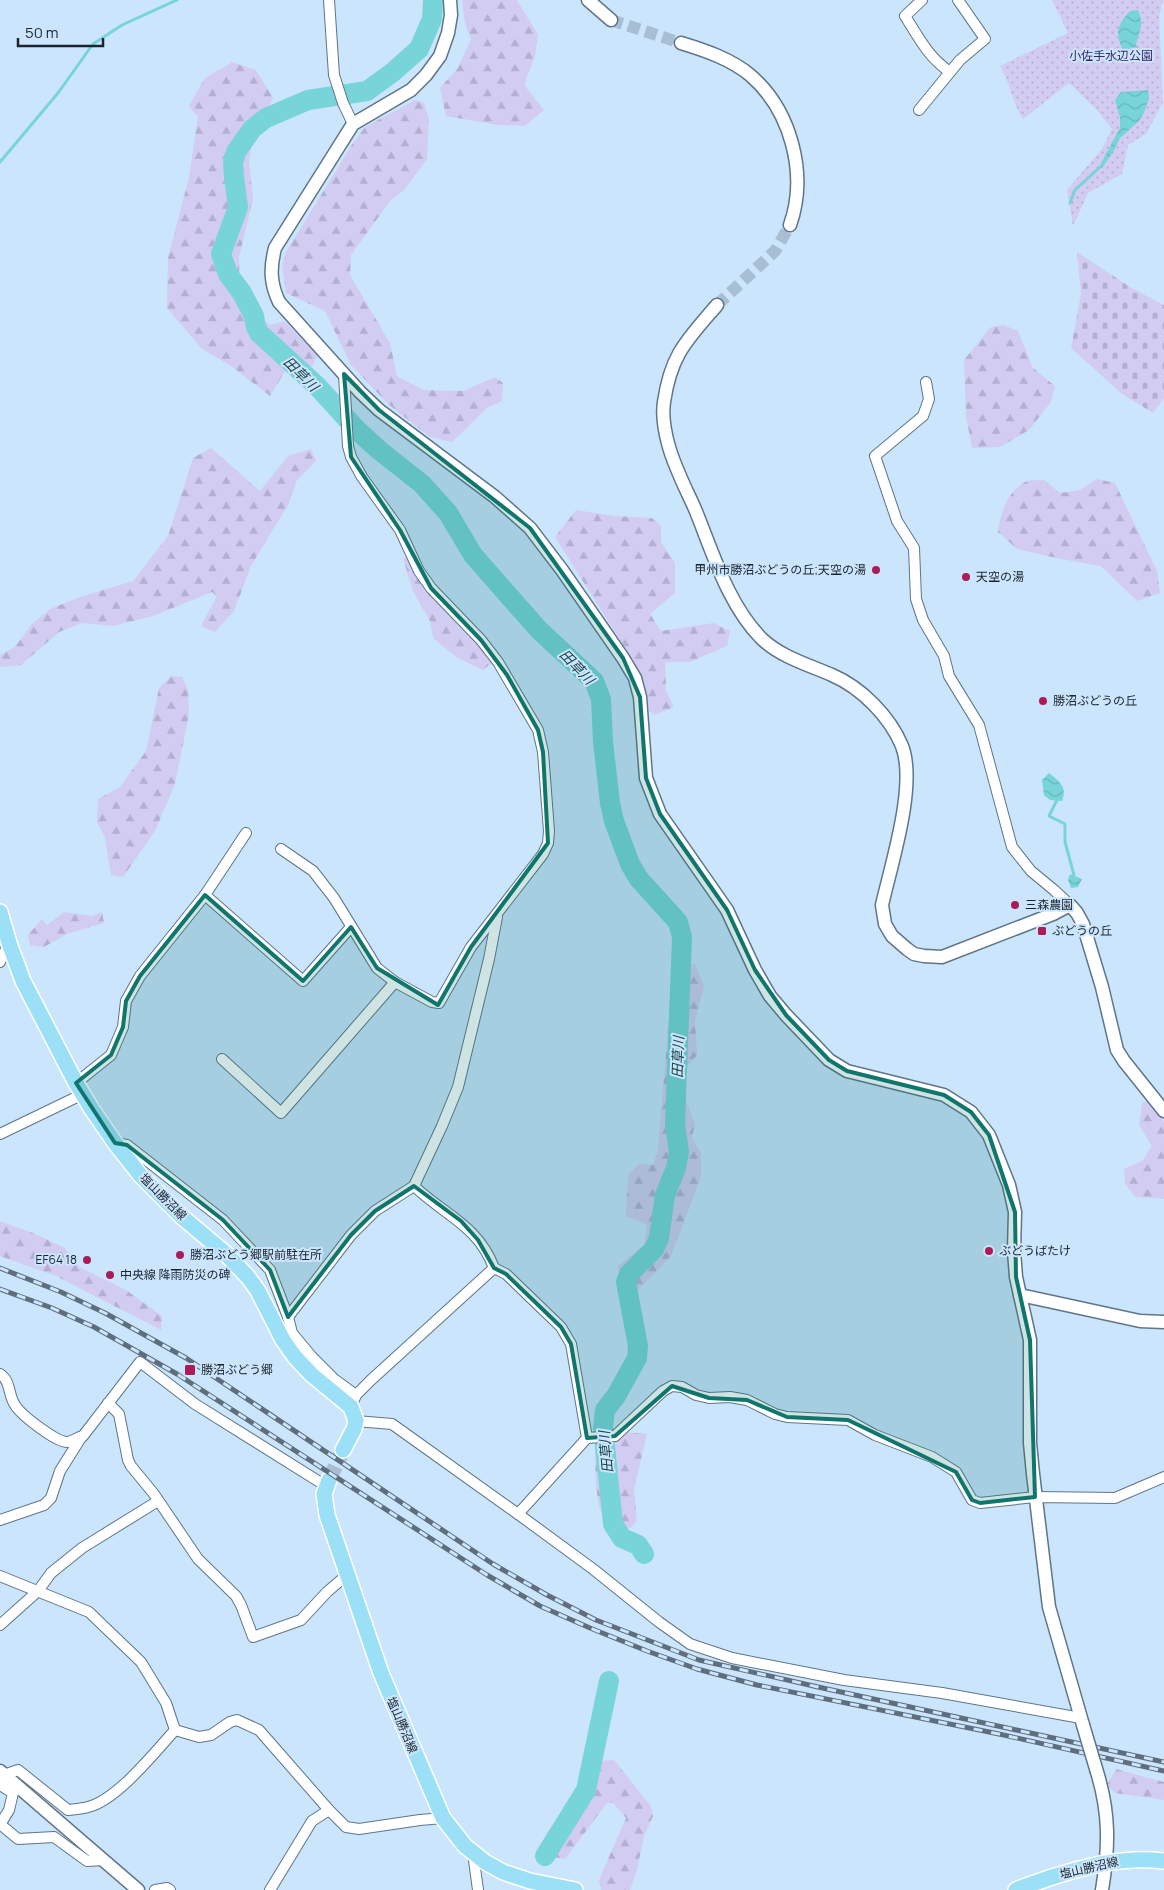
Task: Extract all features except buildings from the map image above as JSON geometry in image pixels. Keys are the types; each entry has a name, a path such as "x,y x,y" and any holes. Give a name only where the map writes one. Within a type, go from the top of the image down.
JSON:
{"main road":[{"name":"塩山勝沼線","path":"0,912 23,981 80,1088 115,1143 141,1176 181,1216 226,1254 248,1277 258,1291 295,1357 312,1374 353,1401"},
{"path":"343,1450 356,1421 353,1401"},
{"name":"塩山勝沼線","path":"328,1483 324,1494 324,1506 381,1673 443,1818 465,1846 503,1872 530,1881 575,1890"},
{"name":"塩山勝沼線","path":"1016,1890 1107,1862 1150,1859 1164,1861"}],"street":[{"path":"329,0 334,75 352,124"},
{"path":"450,0 451,15 448,33 440,56 426,75 410,90 352,124 275,248 271,264 271,277 279,302 379,410 495,497 530,528 562,570 635,678 640,697 646,778 660,814 727,910 755,970 770,996 786,1015 829,1060 847,1071 944,1096 971,1112 989,1135 1009,1185 1015,1212 1014,1250 1020,1296 1030,1340 1030,1443 1049,1607 1105,1802 1108,1835 1107,1862 1102,1890"},
{"path":"588,0 611,20"},
{"path":"922,0 905,16 936,62 950,72"},
{"path":"919,110 960,60 985,39 958,0"},
{"path":"681,44 707,51 743,70 766,92 774,104 784,124 795,161 798,193 790,225"},
{"path":"718,305 683,345 673,364 663,405 669,447 728,586 749,624 764,640 779,651 835,676 853,687 883,715 894,730 902,748 907,785 882,906 885,924 892,936 914,954 942,957 1070,906"},
{"path":"281,849 313,871 334,898 377,968 395,982 432,1002 439,1002 471,947 498,914 548,843 546,785 543,752 538,730 498,662 481,640 431,588 419,571 400,530 351,457 348,446 344,374"},
{"path":"926,382 929,399 923,416 875,456 896,521 914,548 916,599 923,620 944,656 949,676 978,725 1012,847 1031,871 1077,913 1083,924 1102,987 1117,1050 1164,1111"},
{"path":"0,1134 80,1088 111,1054 123,1027 126,1001 140,976 205,895 246,833"},
{"path":"205,895 304,981 351,927"},
{"path":"288,1317 351,1235 375,1211 414,1186 458,1087 498,914"},
{"path":"0,962 6,949 10,946"},
{"path":"222,1058 281,1113 395,982"},
{"path":"115,1143 127,1145 223,1220 270,1270 292,1333 353,1401 494,1268"},
{"path":"414,1186 429,1200 461,1221 490,1257 494,1268 506,1274 561,1327 571,1344 588,1438"},
{"path":"1020,1296 1140,1322 1164,1322"},
{"path":"0,1520 44,1505 51,1498 60,1471 83,1436 140,1362 195,1404 328,1483"},
{"path":"0,1374 6,1378 15,1406 44,1431 59,1440 69,1442 83,1436"},
{"path":"518,1514 588,1438 615,1436 663,1391 672,1386 682,1387 696,1395 710,1398 730,1397 747,1400 775,1414 787,1417 848,1420 875,1435 932,1457 956,1472 972,1500 980,1503 1035,1497 1116,1498 1164,1477"},
{"path":"108,1403 119,1414 128,1460 131,1466 198,1559 236,1596 253,1637 301,1620 327,1592 348,1574"},
{"path":"356,1421 392,1424 518,1514 690,1644 732,1658 844,1680 942,1693 1082,1721"},
{"path":"0,1625 38,1591 51,1573 82,1548 158,1501"},
{"path":"0,1576 89,1612 141,1662 166,1703 175,1730"},
{"path":"175,1730 199,1737 211,1735 230,1722 237,1720 245,1722 259,1730 346,1827 359,1830 443,1818"},
{"path":"2,1773 18,1770 68,1810 89,1807 111,1795 132,1776 175,1730"},
{"path":"2,1773 0,1784 14,1793 9,1810 0,1823 18,1840 54,1837 88,1861 103,1860"},
{"path":"2,1773 138,1890"},
{"path":"270,1890 312,1821 329,1810"},
{"path":"473,1853 478,1890"},
{"path":"155,1890 167,1888 170,1890"}],"highlighted area":[{"path":"344,374 379,410 530,528 623,658 640,697 646,778 660,814 727,910 755,970 786,1015 829,1060 847,1071 944,1095 971,1112 989,1135 1015,1212 1016,1277 1030,1340 1035,1497 980,1503 972,1500 956,1472 848,1420 787,1417 747,1400 709,1398 672,1386 615,1436 587,1438 571,1344 561,1327 506,1274 494,1268 478,1240 461,1221 414,1186 375,1211 351,1235 288,1317 270,1270 223,1220 127,1145 115,1143 76,1083 111,1055 123,1027 126,1001 140,976 205,895 303,981 351,927 377,968 438,1005 471,947 548,843 543,752 538,730 507,675 481,640 431,588 400,530 351,457"}],"green space":[{"path":"462,0 517,0 538,35 535,56 524,85 544,110 525,126 498,125 446,116 440,88 458,68 471,39 465,23"},
{"name":"小佐手水辺公園","path":"1052,0 1163,0 1159,16 1163,102 1146,134 1128,145 1122,174 1088,193 1073,226 1067,190 1102,149 1112,129 1096,109 1069,83 1023,119 1000,66 1068,33"},
{"path":"232,62 256,70 273,98 253,137 249,161 253,199 239,257 240,305 271,325 284,321 318,355 312,366 286,370 270,396 231,366 202,349 167,308 168,258 189,177 198,117 189,106 204,79"},
{"path":"415,100 424,103 429,119 427,159 404,190 390,201 351,255 350,275 390,343 397,376 423,390 463,391 495,377 503,383 502,401 487,408 452,442 430,437 388,404 351,365 325,311 286,293 282,266 286,252 353,143 365,127"},
{"path":"1077,252 1130,287 1164,305 1164,398 1153,413 1122,394 1071,348 1081,294"},
{"path":"1004,325 1018,331 1033,368 1055,386 1051,402 1029,430 1000,447 972,448 966,416 964,360 991,327"},
{"path":"211,448 260,491 288,456 311,449 316,461 297,480 288,505 251,566 234,611 215,632 201,626 217,596 212,592 153,616 113,626 82,623 59,632 21,665 0,667 0,655 15,647 32,624 50,609 80,597 133,581 168,536 193,458"},
{"path":"1097,479 1115,483 1157,571 1160,593 1137,601 1101,566 1017,549 998,532 1009,497 1025,482 1044,480 1060,493 1080,490"},
{"path":"576,510 614,516 652,518 661,526 661,542 675,563 675,593 650,614 661,631 714,623 730,631 727,646 690,662 665,662 666,690 674,707 655,715 648,710 645,684 634,662 555,537"},
{"path":"403,558 409,558 425,590 477,642 492,663 483,670 456,657 433,638 430,621 413,591"},
{"path":"171,676 182,677 188,690 189,714 175,784 155,831 123,877 111,875 105,838 97,822 98,799 120,787 146,751 159,688"},
{"path":"64,912 92,916 102,912 104,923 67,934 44,947 30,945 28,935 42,919 47,925"},
{"path":"695,964 704,986 695,1021 697,1055 685,1069 682,1091 695,1123 692,1138 701,1153 701,1177 671,1256 638,1290 621,1286 618,1266 644,1245 647,1225 626,1216 628,1175 639,1164 653,1165 658,1150 673,968"},
{"path":"1149,1101 1164,1122 1164,1199 1135,1197 1125,1183 1124,1169 1142,1161 1152,1146 1139,1125 1142,1103"},
{"path":"0,1221 65,1248 79,1267 126,1290 162,1316 161,1330 56,1276 0,1256"},
{"path":"625,1432 647,1434 634,1489 637,1521 629,1529 622,1531 606,1521 602,1515 597,1496 595,1451 596,1444 616,1441"},
{"path":"614,1760 651,1806 653,1816 644,1836 637,1870 630,1890 601,1890 599,1880 626,1818 613,1803 607,1803 565,1859 553,1857 546,1835 561,1814 593,1777 599,1761"},
{"path":"1116,1769 1164,1782 1164,1800 1115,1793 1107,1785"}],"water":[{"path":"1138,10 1141,23 1137,47 1123,50 1118,34 1120,25 1130,11"},
{"path":"1148,90 1149,99 1143,115 1120,138 1102,168 1099,167 1120,128 1120,117 1115,100 1121,92"},
{"path":"1049,773 1062,785 1064,796 1062,801 1050,800 1044,795 1042,780"},
{"path":"1070,874 1082,879 1078,887 1071,888 1068,880"}],"waterway":[{"path":"0,162 58,93 93,44 122,25 177,0"},
{"name":"田草川","path":"433,0 432,19 419,49 393,72 367,91 308,100 266,118 252,129 236,152 233,163 238,207 221,254 228,274 242,293 254,316 259,333 318,387 357,430 422,484 448,513 473,555 539,630 594,681 601,699 603,742 614,821 630,864 639,879 678,922 682,937 675,1124 679,1152 676,1168 665,1195 659,1238 654,1249 629,1274 626,1282 638,1346 637,1358 616,1396 605,1410 603,1427 613,1524 622,1538 638,1545 644,1554"},
{"path":"1070,203 1075,190 1100,167"},
{"path":"1057,800 1049,816 1065,824 1065,842 1074,875"},
{"name":"田草川","path":"545,1856 586,1790 609,1681"}],"tunnel":[{"path":"611,20 681,43"},
{"path":"717,305 775,251 790,225"},
{"path":"329,1480 343,1450"}],"railway":[{"path":"0,1268 61,1292 105,1313 186,1358 493,1564 596,1620 699,1660 1164,1762"},
{"path":"0,1289 52,1308 94,1327 177,1374 487,1575 540,1606 590,1628 697,1669 757,1685 999,1734 1164,1771"}],"place":[{"name":"甲州市勝沼ぶどうの丘;天空の湯","path":"876,570"},
{"name":"天空の湯","path":"966,577"},
{"name":"勝沼ぶどうの丘","path":"1043,701"},
{"name":"三森農園","path":"1015,905"},
{"name":"ぶどうの丘","path":"1042,931"},
{"name":"ぶどうばたけ","path":"989,1251"},
{"name":"勝沼ぶどう郷駅前駐在所","path":"180,1255"},
{"name":"EF64 18","path":"87,1260"},
{"name":"中央線 降雨防災の碑","path":"110,1275"},
{"name":"勝沼ぶどう郷","path":"190,1370"}]}
